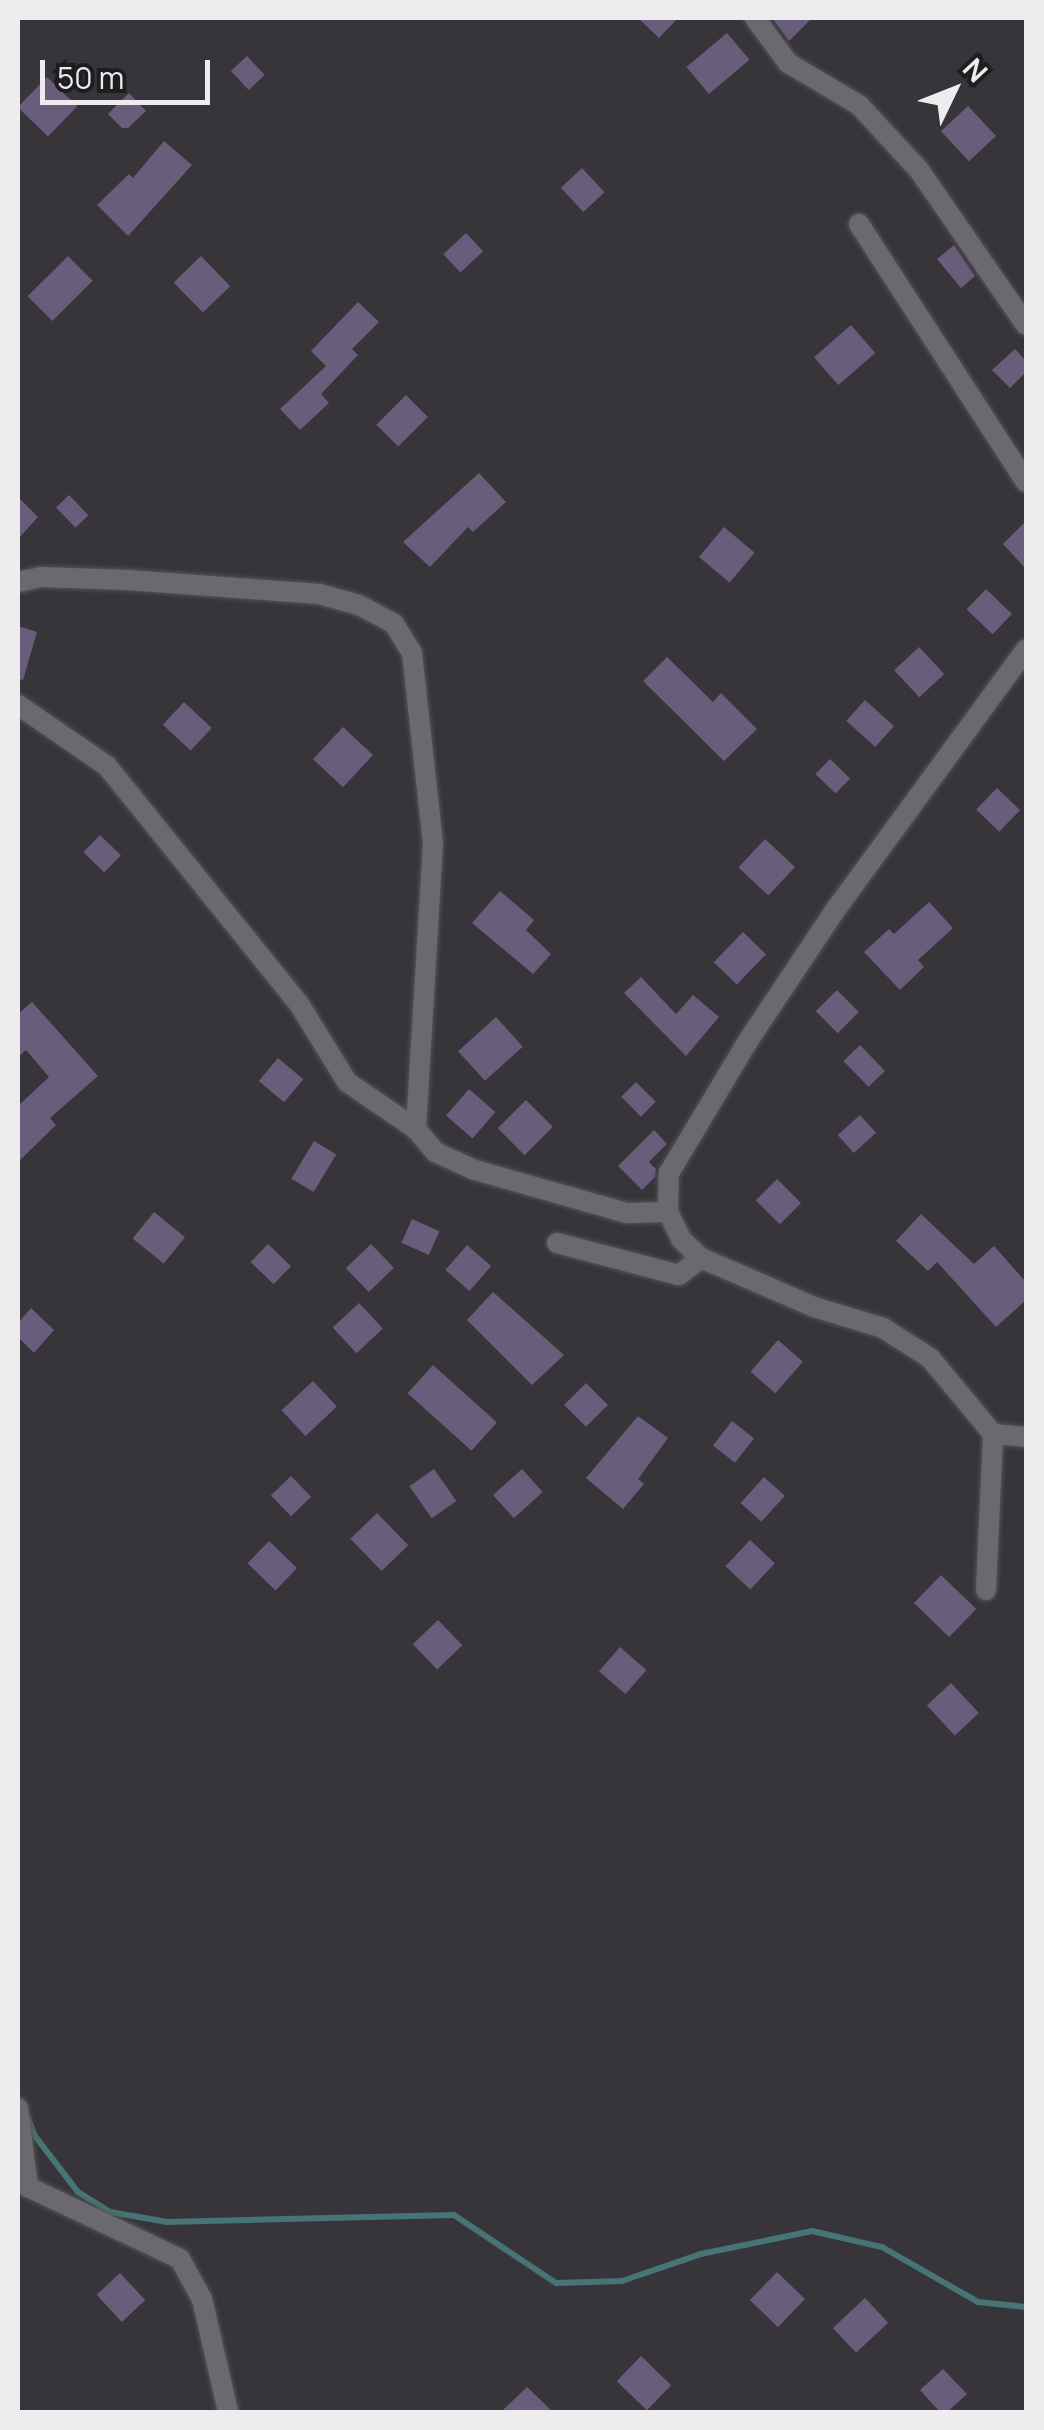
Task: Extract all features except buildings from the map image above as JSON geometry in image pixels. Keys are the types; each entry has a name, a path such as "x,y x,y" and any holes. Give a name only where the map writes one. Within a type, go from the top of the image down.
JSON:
{"street":[{"path":"755,18 788,63 859,106 918,170 1026,325"},
{"path":"859,224 1026,482"},
{"path":"18,582 42,577 128,580 319,594 359,605 394,624 412,652 433,843 416,1130"},
{"path":"1026,649 836,909 738,1055 670,1173 668,1212 681,1239 701,1258 814,1307 884,1328 930,1358 993,1434 1009,1439 1026,1436"},
{"path":"18,705 107,766 300,1004 348,1082 416,1130 434,1152 475,1170 627,1214 668,1212"},
{"path":"558,1243 680,1275 701,1258"},
{"path":"986,1590 993,1434"},
{"path":"18,2116 28,2187 180,2259 202,2299 228,2412"}],"waterway":[{"path":"28,2118 35,2136 78,2192 110,2212 167,2222 454,2215 556,2283 622,2281 701,2254 812,2231 882,2247 978,2302 1026,2307"}]}
